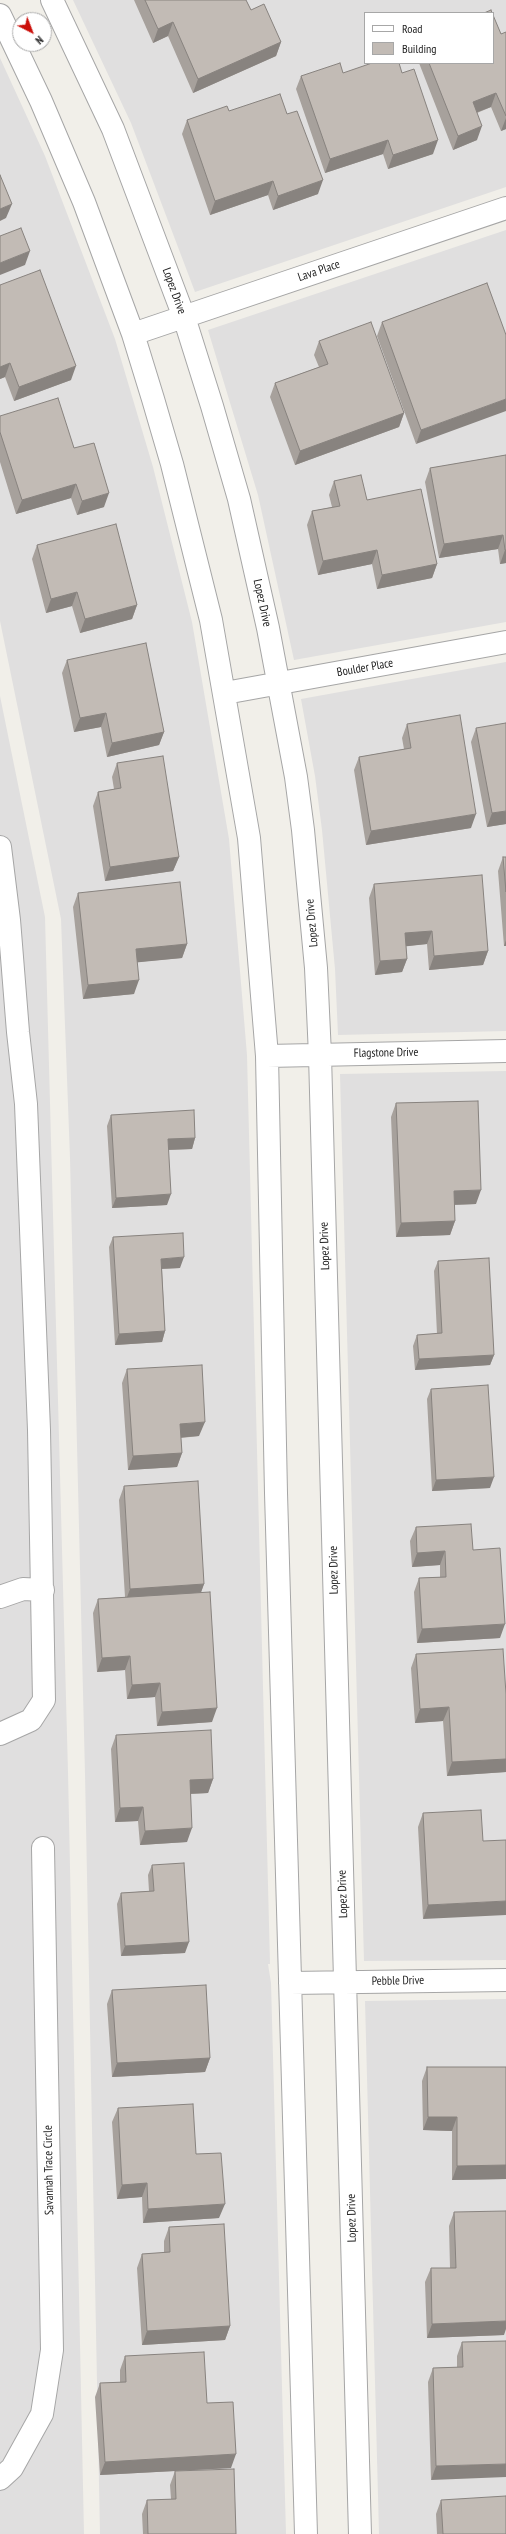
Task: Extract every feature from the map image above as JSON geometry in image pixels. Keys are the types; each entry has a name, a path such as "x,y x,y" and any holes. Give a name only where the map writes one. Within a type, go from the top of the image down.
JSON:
{"street":[{"name":"Lopez Drive","path":"52,0 113,128 184,317 239,499 279,683 296,777 308,875 316,968 320,1055 360,2534"},
{"path":"0,15 41,101 84,202 133,334 172,464 211,620 225,693 249,838 267,1056 290,1983 306,2534"},
{"name":"Lava Place","path":"133,334 506,208"},
{"name":"Boulder Place","path":"225,693 506,642"},
{"path":"0,847 10,920 18,1032 26,1104 43,1590 44,1700 31,1720 0,1734"},
{"name":"Flagstone Drive","path":"267,1056 506,1051"},
{"path":"0,1597 23,1590 43,1590"},
{"name":"Savannah Trace Circle","path":"0,2479 12,2468 42,2414 52,2350 44,1848"},
{"name":"Pebble Drive","path":"290,1983 345,1981 506,1980"}],"shaded area":[{"path":"73,0 506,0 506,187 195,292 131,123"},
{"path":"0,58 45,156 115,339 153,467 192,622 229,839 247,1055 270,1964 268,1964 271,1983 286,2534 100,2534 85,1774 70,1158 61,919 0,621"},
{"path":"506,230 506,622 294,660 258,495 208,330"},
{"path":"506,662 506,1031 338,1035 335,969 322,830 315,776 301,699"},
{"path":"0,696 45,917 68,1772 84,2534 0,2534"},
{"path":"506,1071 506,1960 364,1961 340,1074"},
{"path":"506,1999 506,2534 379,2534 365,2001"}],"building":[{"path":"145,0 246,0 251,10 264,4 281,42 198,79 173,22 158,29"},
{"path":"494,17 501,34 506,32 506,116 496,93 473,102 482,126 458,136 429,64 494,64"},
{"path":"340,63 343,73 369,64 399,64 402,73 414,69 438,140 393,155 388,140 330,159 301,76"},
{"path":"280,94 287,114 297,111 323,180 278,196 273,181 215,201 187,120 227,106 229,111"},
{"path":"0,175 12,204 0,209"},
{"path":"21,228 30,251 0,263 0,236"},
{"path":"40,270 76,366 19,387 10,363 0,367 0,285"},
{"path":"487,283 506,335 506,399 421,430 382,322"},
{"path":"371,322 404,413 300,451 275,383 328,364 319,341"},
{"path":"58,398 74,448 94,443 109,493 82,501 76,484 22,500 0,432 0,416"},
{"path":"506,455 506,550 503,535 444,544 430,468"},
{"path":"361,475 367,500 421,489 437,564 382,575 377,550 323,561 312,511 340,506 334,481"},
{"path":"116,524 137,605 85,619 77,592 51,599 37,545"},
{"path":"146,643 164,732 112,743 106,713 80,718 67,660"},
{"path":"460,715 476,814 371,831 359,757 411,748 407,724"},
{"path":"506,723 506,811 492,813 476,728"},
{"path":"163,756 179,857 110,867 98,792 121,788 117,763"},
{"path":"503,857 506,857 506,892"},
{"path":"482,875 488,951 434,956 432,931 405,933 407,959 380,961 374,884"},
{"path":"180,882 187,944 136,949 139,980 88,985 78,893"},
{"path":"478,1101 481,1190 454,1191 455,1221 401,1223 396,1103"},
{"path":"194,1110 195,1138 168,1139 171,1194 116,1198 111,1115"},
{"path":"183,1233 184,1257 161,1259 165,1331 119,1334 113,1237"},
{"path":"489,1258 494,1355 419,1359 417,1335 442,1333 438,1261"},
{"path":"202,1365 205,1422 180,1424 182,1453 133,1456 127,1369"},
{"path":"488,1385 494,1477 436,1480 431,1389"},
{"path":"198,1481 204,1584 130,1589 124,1486"},
{"path":"471,1524 473,1550 500,1548 505,1624 422,1629 419,1578 446,1577 445,1551 417,1553 416,1527"},
{"path":"210,1592 217,1708 162,1712 160,1683 132,1685 130,1656 102,1658 98,1599"},
{"path":"503,1649 506,1694 506,1759 452,1762 449,1707 420,1709 416,1654"},
{"path":"211,1730 213,1779 190,1780 192,1828 145,1831 143,1807 120,1808 116,1735"},
{"path":"481,1810 483,1841 506,1840 506,1901 428,1905 423,1813"},
{"path":"184,1863 189,1942 125,1946 121,1893 154,1891 152,1865"},
{"path":"206,1985 210,2058 117,2063 112,1990"},
{"path":"427,2067 506,2067 506,2165 457,2166 457,2117 428,2117"},
{"path":"193,2104 196,2154 221,2153 225,2204 148,2209 147,2183 122,2185 118,2108"},
{"path":"506,2211 506,2321 432,2324 431,2268 456,2268 454,2212"},
{"path":"224,2224 230,2326 147,2331 142,2254 170,2252 169,2227"},
{"path":"506,2341 506,2464 436,2466 433,2368 463,2367 462,2342"},
{"path":"204,2352 207,2403 233,2402 236,2454 105,2462 100,2383 126,2382 125,2356"},
{"path":"234,2469 236,2534 148,2534 147,2500 176,2499 175,2471"},
{"path":"506,2496 506,2534 443,2534 441,2500"}]}
